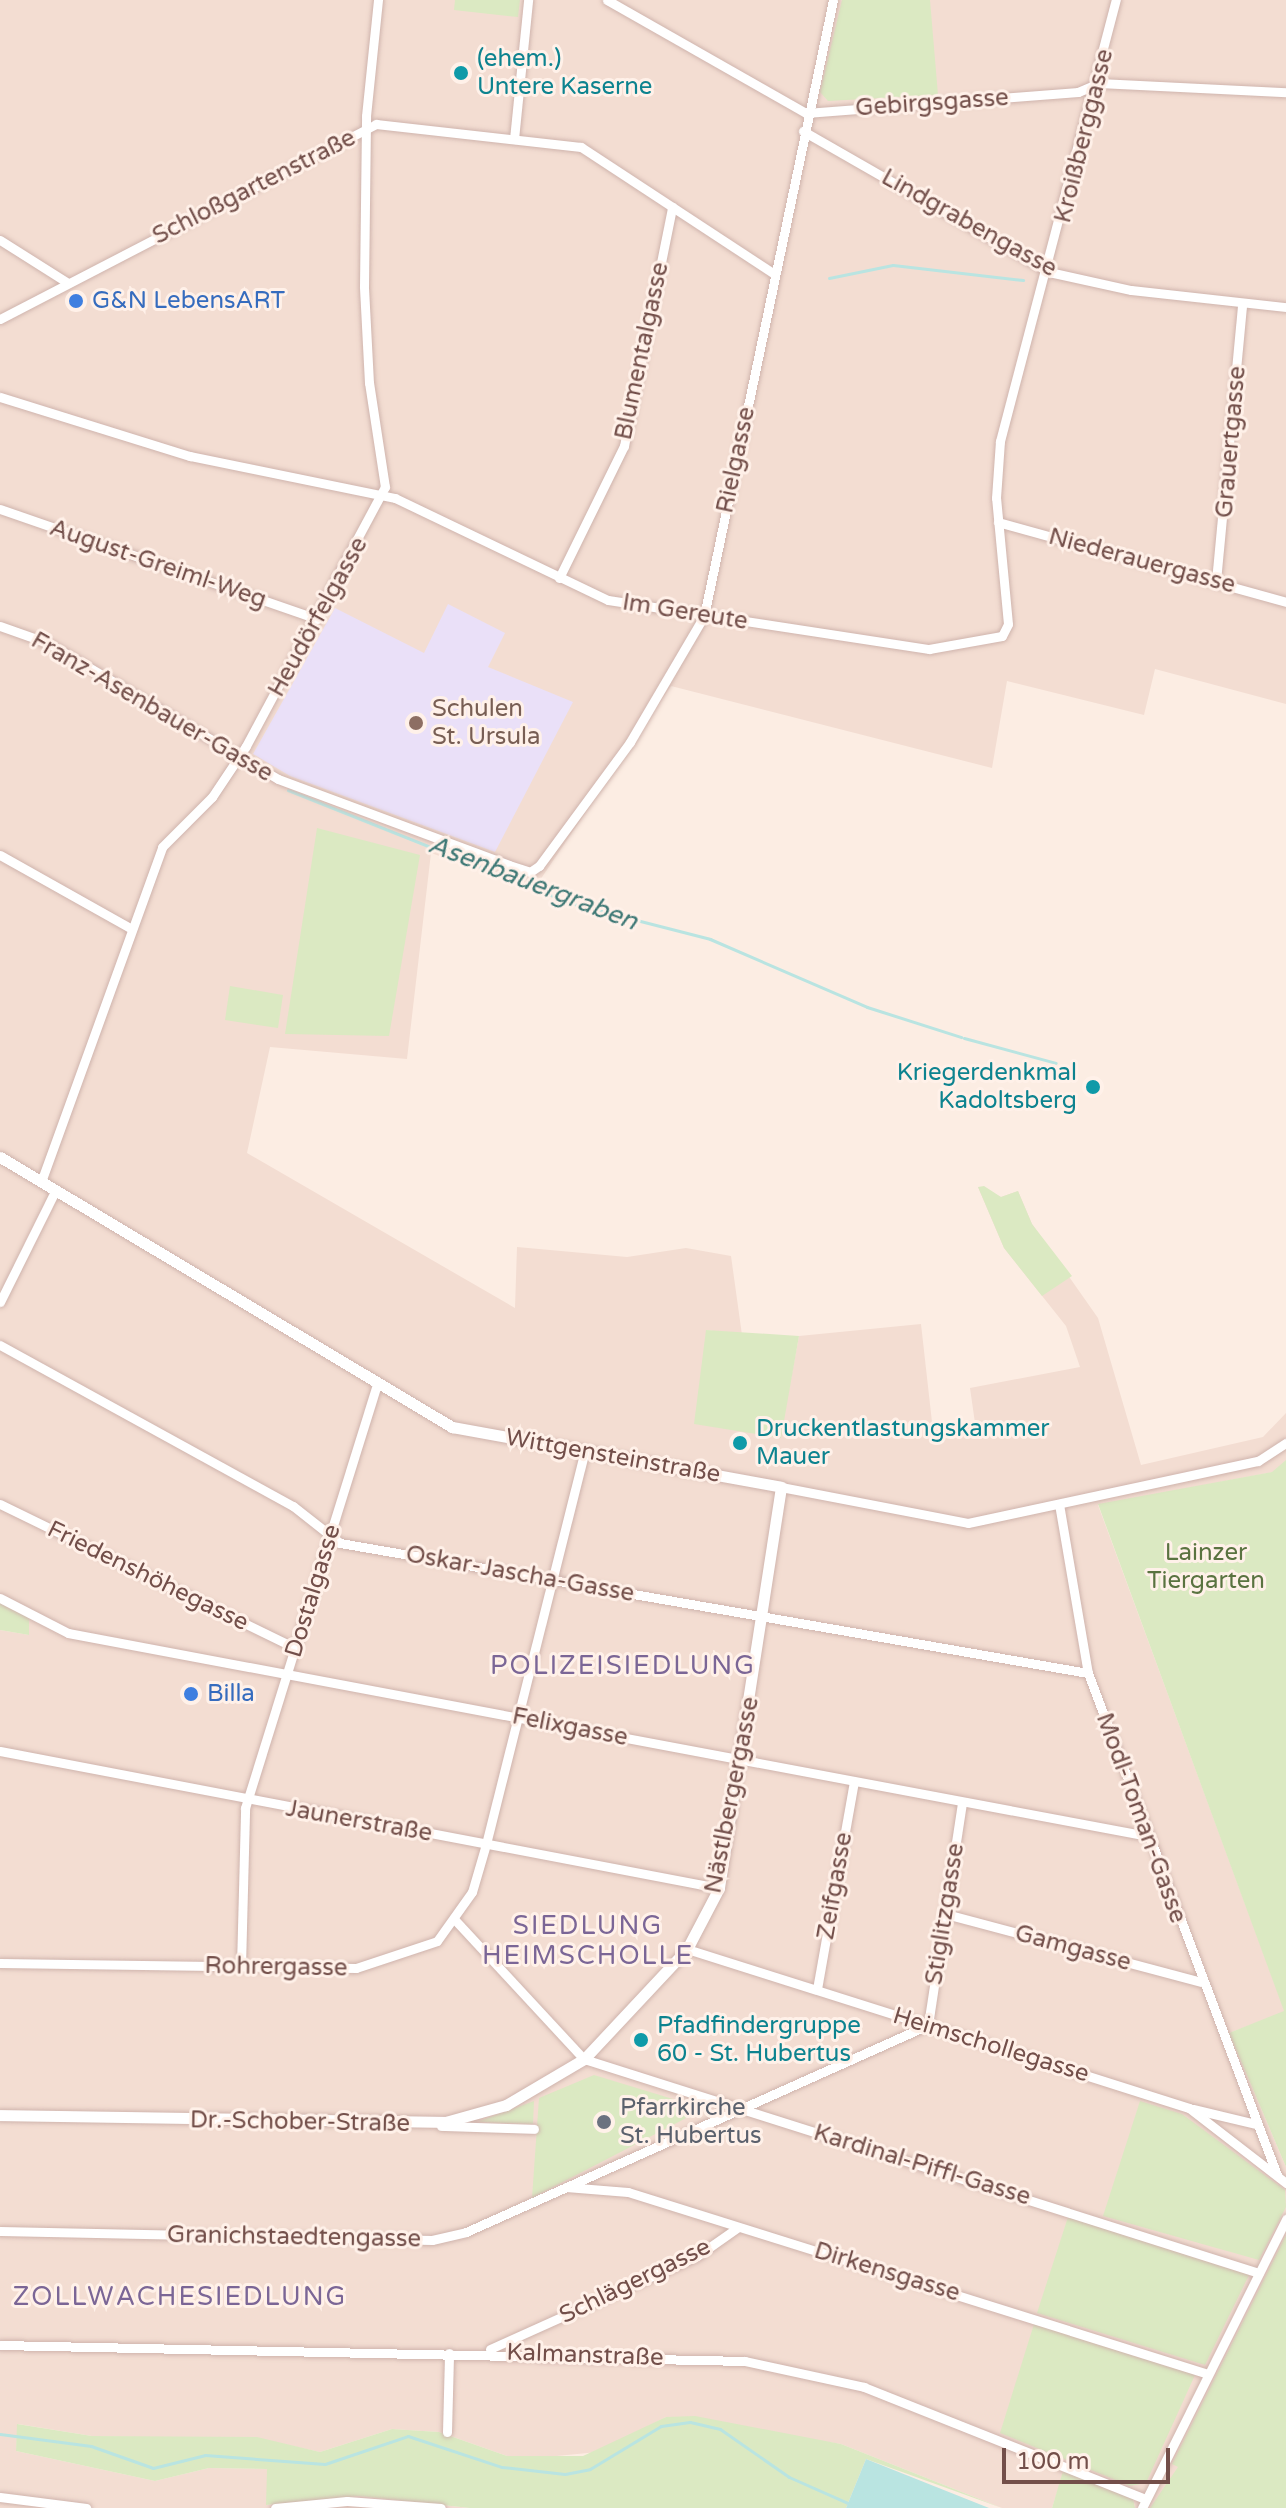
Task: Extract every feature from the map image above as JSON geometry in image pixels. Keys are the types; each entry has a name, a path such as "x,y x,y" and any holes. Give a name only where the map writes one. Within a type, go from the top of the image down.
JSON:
{"street":[{"name":"Heudörfelgasse","path":"41,1182 166,840 238,759 382,496 385,455 367,360 367,129 378,0"},
{"path":"514,139 528,0"},
{"path":"607,0 806,113"},
{"name":"Rielgasse","path":"530,872 630,742 704,616 806,113 833,0"},
{"name":"Kroißberggasse","path":"1006,632 998,522 1003,424 1049,272 1099,83 1116,0"},
{"name":"Gebirgsgasse","path":"806,113 1078,92 1099,83 1286,92"},
{"name":"Schloßgartenstraße","path":"0,319 367,129 581,147 774,274"},
{"name":"Lindgrabengasse","path":"803,131 1049,272 1242,304 1286,307"},
{"name":"Blumentalgasse","path":"559,578 624,446 672,207"},
{"path":"0,240 68,283"},
{"name":"Grauertgasse","path":"1216,581 1242,304"},
{"name":"Im Gereute","path":"0,397 190,456 382,496 608,600 938,650 1006,632"},
{"name":"August-Greiml-Weg","path":"0,509 317,619"},
{"name":"Niederauergasse","path":"998,522 1286,602"},
{"name":"Franz-Asenbauer-Gasse","path":"0,626 48,643 238,759 530,872"},
{"path":"0,855 132,929"},
{"name":"Wittgensteinstraße","path":"0,1157 452,1427 968,1523 1258,1461 1286,1443"},
{"path":"0,1302 55,1191"},
{"name":"Oskar-Jascha-Gasse","path":"0,1345 293,1506 330,1535 552,1579 1088,1673"},
{"name":"Dostalgasse","path":"241,1966 248,1800 377,1383"},
{"name":"Rohrergasse","path":"0,1963 385,1964 437,1941 456,1921 486,1844 585,1451"},
{"name":"Nästlbergergasse","path":"584,2059 687,1949 719,1888 781,1487"},
{"name":"Friedenshöhegasse","path":"0,1504 295,1648"},
{"name":"Modl-Toman-Gasse","path":"1059,1504 1088,1673 1201,1982 1277,2175"},
{"name":"Felixgasse","path":"0,1598 68,1633 1147,1836"},
{"name":"Jaunerstraße","path":"0,1751 719,1888"},
{"name":"Zeifgasse","path":"817,1989 854,1782"},
{"name":"Stiglitzgasse","path":"928,2025 962,1803"},
{"name":"Gamgasse","path":"946,1914 1201,1982"},
{"path":"456,1921 584,2059"},
{"name":"Heimschollegasse","path":"687,1949 1189,2108 1286,2183"},
{"name":"Granichstaedtengasse","path":"0,2231 432,2240 562,2187 928,2025"},
{"name":"Kardinal-Piffl-Gasse","path":"584,2059 1259,2273"},
{"name":"Dr.-Schober-Straße","path":"0,2115 401,2125 472,2117 506,2105 584,2059"},
{"path":"1189,2108 1256,2124"},
{"path":"401,2125 534,2129"},
{"name":"Dirkensgasse","path":"562,2187 628,2192 1208,2374"},
{"path":"1144,2504 1286,2219"},
{"name":"Schlägergasse","path":"487,2351 697,2256 737,2228"},
{"name":"Kalmanstraße","path":"0,2345 449,2353 487,2351 745,2361 817,2372 1144,2504"},
{"path":"447,2432 449,2353"},
{"path":"0,2497 86,2508"},
{"path":"275,2508 347,2501 441,2508"}],"shaded area":[{"path":"0,0 1286,0 1286,704 1155,669 1144,715 1007,681 992,768 671,686 534,889 431,853 407,1059 270,1047 247,1153 515,1308 517,1247 627,1257 686,1248 731,1256 742,1335 706,1330 780,1437 799,1336 921,1324 933,1431 975,1423 970,1388 1080,1367 1066,1326 1004,1248 978,1187 1001,1197 1018,1191 1032,1224 1098,1318 1141,1465 1263,1437 1286,1413 1286,1461 1273,1472 1098,1505 1285,2012 1229,2033 1286,2167 1286,2313 1236,2508 1135,2508 1133,2498 1064,2471 1052,2508 1002,2508 841,2444 666,2417 598,2452 546,2457 507,2456 439,2432 392,2429 320,2452 265,2440 92,2436 18,2424 16,2451 155,2481 209,2468 268,2469 267,2505 359,2496 470,2508 0,2508 0,1630 29,1635 0,1602"},
{"name":"Schulen St. Ursula","path":"448,604 505,633 488,667 573,702 495,852 290,776 253,754 335,608 424,653"}],"green space":[{"path":"455,0 520,0 518,17 454,10"},
{"path":"842,0 930,0 938,95 828,101 820,92"},
{"path":"317,828 420,855 389,1036 285,1034"},
{"path":"230,986 283,995 278,1028 225,1020"},
{"path":"984,1186 1001,1197 1018,1191 1032,1224 1072,1276 1042,1296 1004,1248 978,1187"},
{"path":"706,1330 799,1336 781,1438 694,1424"},
{"name":"Lainzer Tiergarten","path":"1286,1460 1286,2167 1229,2033 1284,2011 1098,1504 1272,1472"},
{"path":"0,1602 29,1618 29,1635 0,1630"},
{"path":"594,2075 686,2103 692,2115 532,2198 539,2098"},
{"path":"534,2101 533,2124 479,2121"},
{"path":"1140,2101 1182,2114 1285,2190 1286,2207 1259,2260 1103,2216"},
{"path":"1068,2217 1249,2275 1205,2365 1037,2313"},
{"path":"1286,2235 1286,2508 1150,2508 1178,2467 1172,2464"},
{"path":"1034,2324 1195,2375 1146,2483 1130,2486 1000,2433"},
{"path":"695,2416 841,2444 1002,2508 866,2459 846,2508 470,2508 359,2496 266,2505 267,2469 209,2468 155,2481 16,2451 17,2424 92,2436 257,2437 320,2452 392,2429 439,2432 507,2456 583,2456 666,2417"},
{"path":"1063,2471 1133,2498 1135,2508 1052,2508"}],"water":[{"path":"866,2459 989,2508 846,2508"}],"waterway":[{"path":"829,278 893,265 1023,280"},
{"name":"Asenbauergraben","path":"288,790 570,903 710,939 867,1007 961,1037"},
{"name":"Asenbauergraben","path":"964,1038 1056,1063"},
{"path":"0,2434 91,2446 153,2468 205,2455 325,2464 408,2436 502,2467 565,2474 590,2469 661,2426 690,2422 720,2429 789,2477 859,2508"}],"place":[{"name":"(ehem.) Untere Kaserne","path":"461,73"},
{"name":"G&N LebensART","path":"76,301"},
{"name":"Schulen St. Ursula","path":"416,723"},
{"name":"Kriegerdenkmal Kadoltsberg","path":"1093,1087"},
{"name":"Druckentlastungskammer Mauer","path":"740,1443"},
{"name":"Billa","path":"191,1694"},
{"name":"Pfadfindergruppe 60 - St. Hubertus","path":"641,2040"},
{"name":"Pfarrkirche St. Hubertus","path":"604,2122"}],"district":[{"name":"POLIZEISIEDLUNG","path":"623,1666"},
{"name":"SIEDLUNG HEIMSCHOLLE","path":"588,1941"},
{"name":"ZOLLWACHESIEDLUNG","path":"180,2297"}]}
